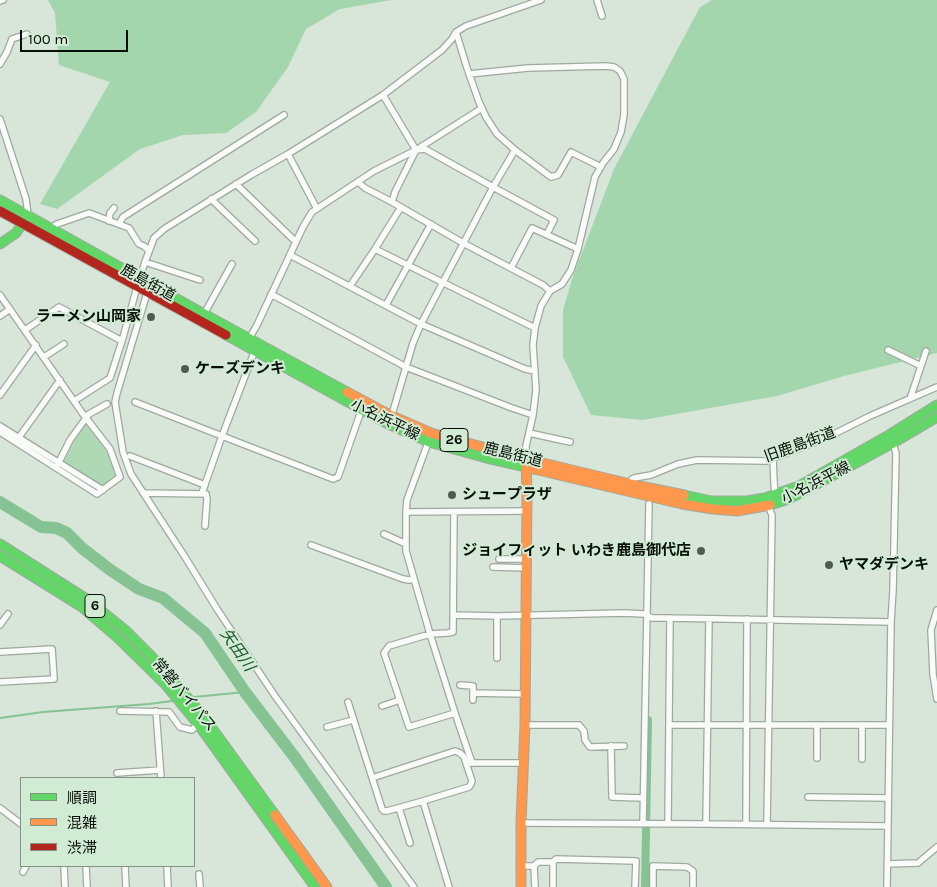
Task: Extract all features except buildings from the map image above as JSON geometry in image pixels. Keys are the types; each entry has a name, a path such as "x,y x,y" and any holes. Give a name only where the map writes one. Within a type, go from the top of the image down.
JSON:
{"main road":[{"name":"鹿島街道","path":"0,200 25,219 50,229 138,283 204,314 249,339 256,348"},
{"name":"小名浜平線","path":"0,211 25,219 138,283 147,293 256,348 390,420 490,459 526,463 682,504 737,511 754,509 767,502 789,499 891,439 937,417"},
{"path":"0,244 16,233 25,219"},
{"name":"鹿島街道","path":"526,463 711,501 767,502 775,495 799,486 891,439 937,405"},
{"path":"521,887 521,823 525,725 526,463"},
{"name":"常磐バイパス","path":"0,544 88,600 126,630 177,684 201,713 327,887"},
{"name":"常磐バイパス","path":"0,556 82,607 117,637 165,684 198,724 315,887"}],"street":[{"path":"74,401 110,378 145,262 154,238 164,229 383,95 442,50 456,32 466,26 541,0"},
{"path":"596,0 602,16"},
{"path":"456,32 482,108 497,134 551,177 558,175 572,152 600,167"},
{"path":"0,64 12,40 27,34"},
{"path":"469,74 528,68 614,67 620,71 624,79 624,115 621,132 614,149 595,177 578,249 571,270 562,284 550,292 541,306 534,328 536,390 526,446 526,463"},
{"path":"383,95 416,150"},
{"path":"249,339 312,212 374,171 416,150 482,108"},
{"path":"119,224 123,217 284,116"},
{"path":"0,118 26,199 25,219"},
{"path":"416,150 425,149 554,220 547,234"},
{"path":"392,202 416,150"},
{"path":"390,420 413,343 421,324 493,187 515,150"},
{"path":"288,154 317,209"},
{"path":"358,182 365,188 401,206 463,243 543,285 550,292"},
{"path":"236,184 296,242"},
{"path":"211,199 255,242"},
{"path":"350,286 401,206"},
{"path":"109,221 110,213 114,208"},
{"path":"50,229 57,224 87,214 129,228 139,244 149,251"},
{"path":"386,305 431,224"},
{"path":"511,268 532,228 578,249"},
{"path":"375,249 534,328"},
{"path":"290,254 421,324 525,369 535,371"},
{"path":"145,262 200,280"},
{"path":"204,314 232,264"},
{"path":"147,293 115,402 123,452 131,474 275,696 414,887"},
{"path":"271,294 406,367 533,415"},
{"path":"0,295 86,418 110,449 120,477 97,494 0,426"},
{"path":"25,330 59,307 122,341"},
{"path":"0,316 10,309"},
{"path":"44,357 64,344"},
{"path":"0,395 36,346"},
{"path":"202,493 256,348"},
{"path":"888,350 921,366"},
{"path":"910,399 926,351"},
{"path":"18,440 60,380"},
{"name":"旧鹿島街道","path":"630,484 634,478 697,460 764,461 826,438 870,416 937,387"},
{"path":"135,402 333,479 338,477 360,414"},
{"path":"58,466 70,440 89,414 107,404"},
{"path":"0,432 18,440"},
{"path":"529,433 570,442"},
{"path":"348,702 382,808 385,811 470,786 472,781 469,763 406,551 407,500 430,437"},
{"path":"887,887 896,453 891,439"},
{"path":"130,456 205,485"},
{"path":"773,458 775,495"},
{"path":"143,493 206,494 205,526"},
{"path":"767,502 772,514 767,824"},
{"path":"643,823 649,504"},
{"path":"406,512 527,511"},
{"path":"454,512 453,632 430,634 389,646 384,653 409,727 454,714"},
{"path":"384,534 406,544"},
{"path":"311,546 403,579 414,579"},
{"path":"499,559 526,564"},
{"path":"493,567 526,564"},
{"path":"937,610 931,630 933,674 937,699"},
{"path":"0,625 8,614"},
{"path":"453,615 624,614 652,618 891,622"},
{"path":"497,616 497,658"},
{"path":"668,823 670,618"},
{"path":"706,824 709,619"},
{"path":"746,824 747,619"},
{"path":"0,652 52,649 54,679 0,682"},
{"path":"460,686 473,686 473,696 524,694"},
{"path":"382,706 400,700"},
{"path":"120,711 169,712 180,727 192,730 198,724"},
{"path":"156,711 161,777"},
{"path":"327,727 353,720"},
{"path":"525,725 579,725 584,731 585,740 590,747 624,746"},
{"path":"669,725 889,725"},
{"path":"817,725 817,758"},
{"path":"862,725 862,759"},
{"path":"612,746 612,798 642,798"},
{"path":"372,778 455,751 462,754 469,763"},
{"path":"469,763 524,763"},
{"path":"117,773 160,770"},
{"path":"808,796 888,798"},
{"path":"424,801 449,887"},
{"path":"0,808 20,823"},
{"path":"399,808 410,843"},
{"path":"521,823 887,826"},
{"path":"887,864 918,863 937,847"},
{"path":"521,866 534,866 538,862 553,862 556,859 636,861 636,887"},
{"path":"553,862 553,887"},
{"path":"534,866 534,887"},
{"path":"653,887 653,866 688,867 693,871 693,887"},
{"path":"23,872 26,867"},
{"path":"64,867 65,887"},
{"path":"86,867 87,887"},
{"path":"125,867 126,887"},
{"path":"167,867 168,887"},
{"path":"200,874 200,887"}],"green space":[{"path":"48,0 392,0 340,9 306,29 288,67 256,112 226,133 183,135 140,149 57,209 40,204 110,82 59,65 55,13"},
{"path":"712,0 937,0 937,353 844,376 777,396 643,420 591,415 563,357 563,310 572,279 614,169 700,7"},
{"path":"88,425 109,455 116,472 115,476 98,490 94,490 62,470 61,467 74,441 84,426"}],"waterway":[{"name":"矢田川","path":"0,502 41,527 56,528 67,533 82,548 109,569 139,589 163,598 205,633 245,692 296,759 386,887"},
{"path":"194,697 245,692"},
{"path":"0,718 43,712 172,701"},
{"path":"645,887 648,720"}],"traffic: fast":[{"path":"0,200 347,392"},
{"path":"0,244 16,233 26,218"},
{"path":"226,335 388,424 429,442 534,469"},
{"path":"684,495 711,501 747,501 765,498 799,486 889,435 937,405"},
{"path":"770,505 789,499 808,489 937,417"},
{"path":"0,544 88,600 125,630 152,657 201,713 275,815"},
{"path":"0,556 82,607 117,637 165,684 198,724 315,887"}],"traffic: slow":[{"path":"347,392 392,416 431,433 526,459 684,495"},
{"path":"521,887 521,823 525,725 526,460"},
{"path":"534,469 682,504 713,509 737,511 770,505"},
{"path":"275,815 327,887"}],"traffic: jam":[{"path":"0,211 226,335"}],"place":[{"name":"ラーメン山岡家","path":"151,317"},
{"name":"ケーズデンキ","path":"185,369"},
{"name":"シュープラザ","path":"452,495"},
{"name":"ジョイフィット いわき鹿島御代店","path":"701,551"},
{"name":"ヤマダデンキ","path":"829,565"}]}
